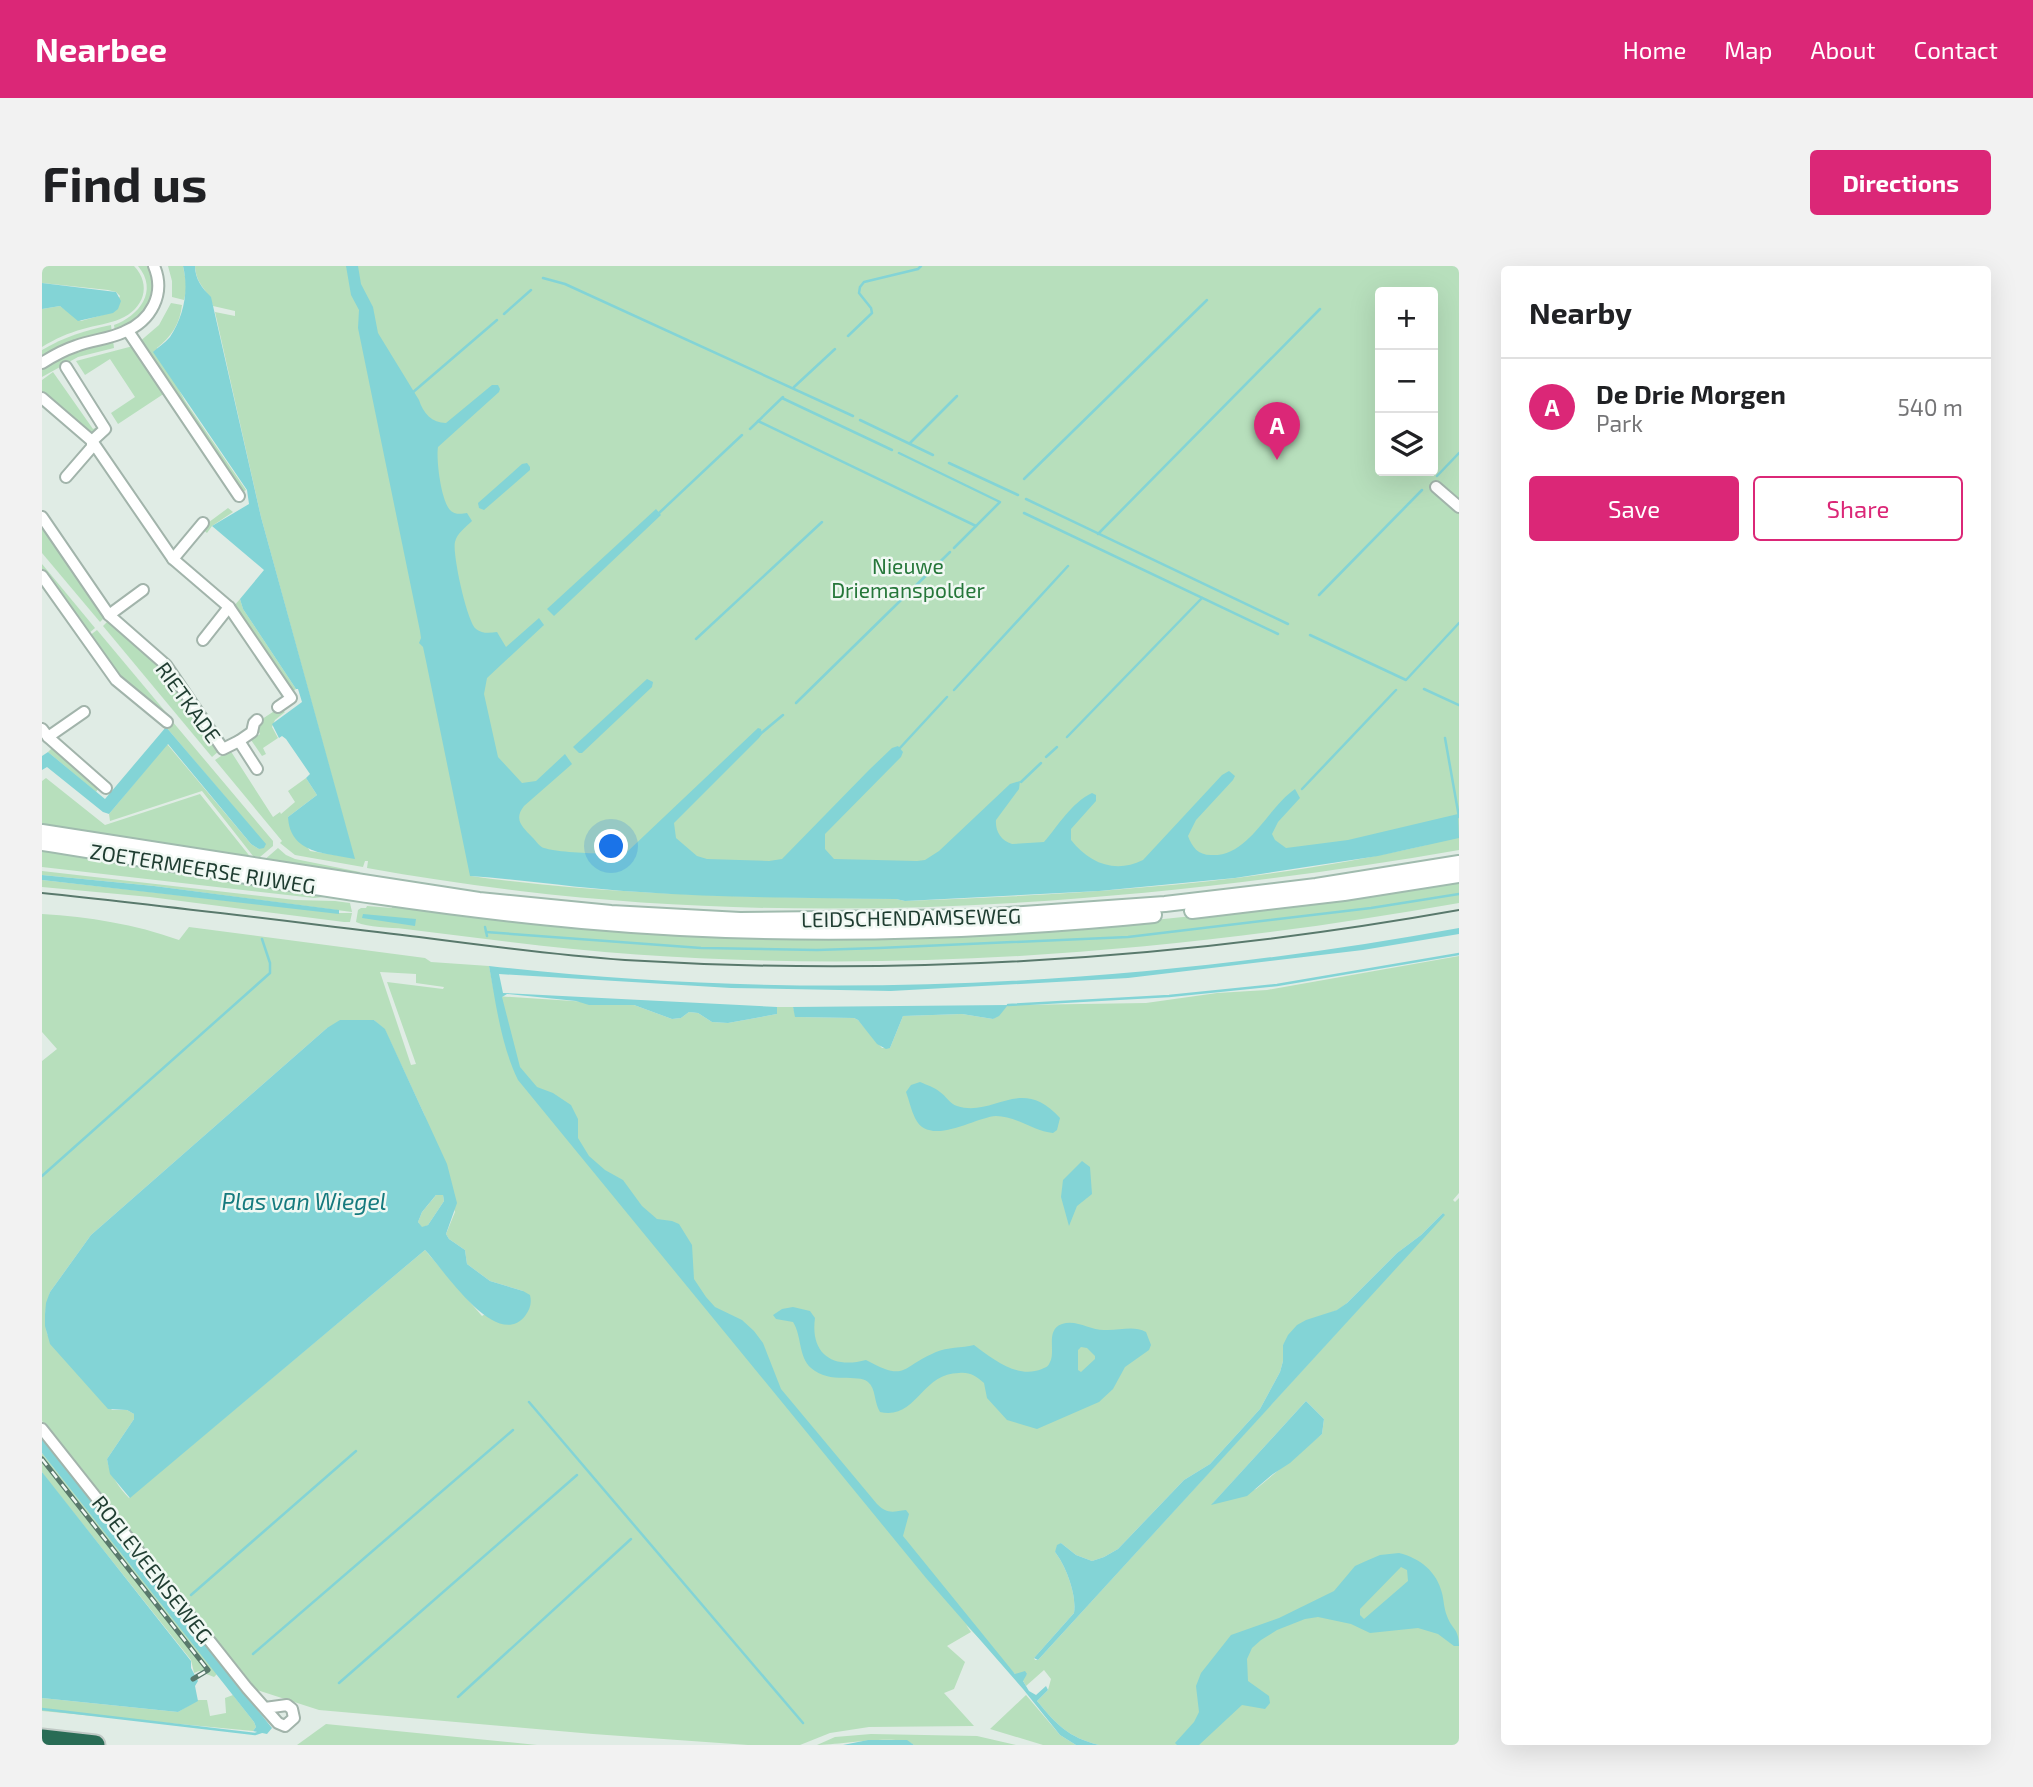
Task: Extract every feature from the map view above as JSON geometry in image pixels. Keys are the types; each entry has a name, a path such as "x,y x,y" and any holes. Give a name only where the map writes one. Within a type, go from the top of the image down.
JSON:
{"highway":[{"path":"42,1739 95,1745"}],"main road":[{"name":"ZOETERMEERSE RIJWEG","path":"42,832 363,887"},
{"name":"ZOETERMEERSE RIJWEG","path":"42,843 363,887"},
{"name":"LEIDSCHENDAMSEWEG","path":"363,887 611,913 754,920 979,917 1165,904 1316,886 1459,863"},
{"name":"LEIDSCHENDAMSEWEG","path":"363,887 480,910 581,921 681,928 809,932 1076,923 1236,906 1459,875"}],"street":[{"path":"42,363 73,347 128,331 145,318 155,306 158,286 154,266"},
{"path":"128,331 239,496"},
{"path":"66,367 106,429 92,441 92,447 66,477"},
{"path":"42,398 92,441 173,559 229,607 290,698 278,706"},
{"path":"1436,487 1459,508"},
{"name":"RIETKADE","path":"42,517 109,615 166,665 223,749 252,732 257,720"},
{"path":"173,559 203,523"},
{"path":"42,576 116,680 167,722"},
{"path":"109,615 143,590"},
{"path":"203,640 229,607"},
{"path":"84,712 45,733 106,788"},
{"name":"RIETKADE","path":"239,741 257,769"},
{"name":"ROELEVEENSEWEG","path":"42,1429 265,1708"}],"green space":[{"path":"42,266 134,266 143,281 143,296 128,315 72,332 42,347 42,309 60,306 81,321 113,312 120,296 108,290 42,283"},
{"path":"138,266 149,266 151,272 153,288 150,305 142,316 115,332 114,325 131,316 143,302 147,285"},
{"path":"168,266 183,266 187,287 184,300 172,297"},
{"name":"Nieuwe Driemanspolder","path":"195,266 1459,266 1459,850 1227,884 1109,896 872,908 754,908 637,902 482,886 367,868 368,861 365,861 363,867 295,855 280,843 282,841 215,760 230,750 273,817 295,802 288,791 306,778 317,795 288,817 310,851 354,858 261,517 215,312 235,316 235,311 213,306 200,283","holes":["1426,845 1297,870 1167,885 905,901 630,892 471,876 1206,871"]},
{"path":"171,303 182,305 179,318 171,335 157,348 185,401 246,490 240,494 138,343 159,325"},
{"path":"111,325 112,333 42,358 42,350 59,341"},
{"path":"113,340 114,348 78,357 42,377 42,368 63,355"},
{"path":"133,346 165,393 118,424 111,413 135,397 110,359 85,375 76,361"},
{"path":"53,372 93,429 99,426 98,431 88,434 42,394 42,380"},
{"path":"228,508 233,512 212,526 207,533 201,528"},
{"path":"42,523 106,616 100,622 42,553"},
{"path":"42,564 95,628 88,634 42,571"},
{"path":"240,599 243,609 296,689 291,693 233,607"},
{"path":"109,620 163,667 220,750 212,757 103,626"},
{"path":"97,630 169,716 167,719 118,678 89,636"},
{"path":"279,708 285,712 275,720 272,727 278,738 263,748 266,754 262,756 251,740 260,734 256,723"},
{"path":"172,721 273,841 273,846 260,857 253,856 202,791 110,821 109,814 167,744 251,844 259,849 265,844 166,727"},
{"path":"53,747 100,786 96,792 48,752"},
{"path":"46,778 105,825 200,794 252,859 263,861 278,848 295,859 360,872 359,875 350,876 347,872 310,867 305,869 42,829 42,781"},
{"path":"42,847 334,896 314,898 42,867"},
{"path":"42,871 295,900 335,901 350,903 352,912 154,886 42,875"},
{"path":"42,880 352,913 350,922 344,922 150,897 42,887"},
{"path":"1459,880 1459,903 1224,938 986,958 747,960 628,954 356,922 358,910 361,908 392,908 393,900 1067,929 1212,914"},
{"path":"42,914 112,922 179,940 189,927 425,958 431,962 489,966 495,996 634,1005 672,1019 681,1018 689,1012 698,1013 712,1022 728,1023 777,1014 777,1007 793,1007 796,1017 854,1018 882,1048 890,1048 903,1016 962,1014 993,1019 1008,1005 1146,1003 1217,993 1267,990 1459,956 1459,1193 1453,1200 1455,1202 1459,1198 1459,1745 1099,1745 1064,1729 1037,1701 1048,1690 1051,1679 1044,1670 1026,1686 1022,1679 1027,1674 1015,1674 966,1625 971,1632 947,1646 965,1662 954,1689 944,1693 974,1726 869,1727 830,1733 800,1745 748,1745 593,1734 319,1710 257,1690 42,1421 42,1061 57,1049 42,1032","holes":["380,972 416,974 416,983 444,987 387,982 416,1064 411,1065","374,1020 385,1030 424,1114 455,1212 446,1234 465,1250 467,1264 490,1281 523,1291 482,1316 425,1250 129,1498 115,1480 107,1459 134,1419 134,1414 127,1410 112,1410 47,1334 45,1314 50,1292 91,1235 327,1028","1443,1213 1038,1660 1035,1660 1074,1613 1070,1581 1055,1552 1061,1543 1076,1555 1092,1561 1118,1549 1184,1480 1210,1464 1260,1409 1280,1372 1283,1345 1324,1315 1347,1303 1397,1253 1421,1235","1306,1401 1324,1419 1322,1434 1256,1489 1213,1503"]},
{"path":"437,1194 443,1195 444,1201 428,1225 422,1228 418,1222 422,1212"},
{"path":"42,1453 217,1674 214,1677 199,1671 194,1673 191,1660 46,1478 42,1472"},
{"path":"233,1695 254,1722 256,1727 253,1731 42,1711 42,1698 178,1712 198,1700 207,1700 210,1716 226,1713 225,1698"},
{"path":"1026,1695 1060,1735 1076,1745 1043,1745 990,1729"},
{"path":"326,1724 537,1745 297,1745"},
{"path":"871,1734 977,1736 1016,1745 914,1745 883,1740 817,1745 835,1737"}],"water":[{"path":"183,266 195,266 200,283 211,297 261,517 355,859 311,850 295,838 290,829 288,817 317,795 306,778 310,774 286,739 282,736 279,738 272,724 302,702 298,689 243,609 240,599 264,570 212,526 249,504 247,490 153,352 170,337 182,312 185,293"},
{"path":"346,266 358,266 361,284 373,307 378,333 429,416 446,423 492,385 498,385 500,389 438,447 439,470 444,498 450,510 460,514 467,513 472,521 458,536 455,549 461,587 472,624 481,632 497,632 506,647 539,618 544,625 487,678 484,694 498,757 522,783 536,781 565,754 572,764 524,806 519,815 525,830 542,847 585,853 627,852 758,728 762,734 759,738 674,823 676,838 697,856 707,859 782,859 869,770 892,748 898,746 903,752 901,757 825,834 825,849 834,859 925,860 939,851 1010,784 1020,781 1019,789 996,820 998,832 1005,841 1012,844 1044,842 1071,809 1092,793 1096,795 1096,801 1071,829 1071,840 1086,855 1103,864 1133,864 1143,860 1222,775 1229,771 1235,776 1233,780 1196,820 1188,836 1202,854 1224,854 1236,848 1257,830 1295,789 1300,798 1278,822 1272,834 1275,840 1286,848 1348,840 1458,814 1459,838 1378,856 1235,878 1099,891 905,901 672,894 470,876 423,647 419,643 420,631 358,328 359,310 351,295"},
{"path":"42,283 116,292 121,301 113,313 78,321 60,306 42,309"},
{"path":"527,463 530,470 484,510 479,508 478,503 522,464"},
{"path":"656,509 661,515 554,616 547,609"},
{"path":"647,679 653,682 652,687 582,753 573,747"},
{"path":"166,727 266,844 264,848 259,849 251,844 168,744 109,814 47,767 42,770 42,756 48,752 105,799"},
{"path":"42,875 154,886 339,910 339,914 42,880"},
{"path":"363,914 416,919 415,926 362,918"},
{"path":"1459,928 1459,934 1363,950 1128,978 891,991 731,988 499,974 503,993 777,1007 777,1014 728,1023 712,1022 698,1013 689,1012 681,1018 672,1019 634,1005 589,1005 576,1001 507,994 502,997 520,1067 537,1087 553,1093 571,1105 578,1119 578,1138 589,1156 605,1170 623,1180 642,1206 657,1219 679,1224 692,1245 694,1279 706,1297 715,1307 742,1320 754,1331 763,1343 781,1389 877,1504 890,1512 906,1510 909,1514 903,1536 1015,1674 1025,1671 1027,1674 1023,1681 1029,1691 1036,1695 1046,1686 1048,1690 1037,1701 1044,1709 1071,1734 1099,1745 1076,1745 1060,1735 926,1578 518,1080 503,1039 489,966 732,984 854,986 975,983 1219,964"},
{"path":"1008,1005 993,1019 962,1014 903,1016 890,1048 886,1049 877,1044 854,1018 795,1017 793,1007"},
{"name":"Plas van Wiegel","path":"340,1020 374,1020 385,1029 447,1164 457,1203 446,1234 465,1250 467,1264 490,1281 530,1295 529,1309 525,1316 513,1324 500,1323 485,1315 456,1288 425,1250 130,1498 110,1474 107,1459 134,1419 134,1414 127,1410 108,1409 50,1344 45,1314 50,1292 91,1235 327,1028","holes":["436,1195 443,1195 444,1201 428,1225 422,1227 418,1222 422,1212"]},
{"path":"920,1082 938,1090 955,1105 970,1108 1020,1098 1033,1099 1046,1105 1060,1118 1057,1130 1053,1133 1046,1132 1011,1118 996,1116 941,1131 922,1127 915,1118 906,1092 911,1085"},
{"path":"1082,1161 1090,1167 1092,1194 1077,1206 1069,1226 1061,1197 1063,1180"},
{"path":"1443,1213 1445,1215 1038,1660 1034,1658 1074,1613 1072,1589 1067,1573 1055,1552 1057,1545 1061,1543 1076,1555 1092,1561 1118,1549 1184,1480 1210,1464 1260,1409 1280,1372 1283,1345 1297,1325 1337,1310 1347,1303 1397,1253 1421,1235"},
{"path":"793,1307 810,1311 815,1318 816,1341 826,1356 843,1362 866,1360 896,1371 940,1350 974,1345 1006,1366 1024,1371 1042,1369 1052,1357 1054,1331 1067,1323 1099,1330 1141,1330 1146,1332 1151,1345 1149,1350 1125,1367 1113,1389 1099,1402 1037,1429 1007,1420 987,1398 984,1383 966,1373 946,1375 936,1380 903,1409 892,1413 880,1412 868,1382 858,1378 835,1378 811,1368 804,1358 793,1322 776,1319 773,1315 782,1309","holes":["1081,1347 1087,1348 1095,1359 1081,1372 1078,1370 1078,1350"]},
{"path":"1306,1401 1324,1419 1322,1434 1247,1496 1211,1505"},
{"path":"42,1439 272,1728 267,1734 253,1731 256,1727 254,1722 42,1453"},
{"path":"42,1472 191,1661 191,1668 198,1681 195,1686 198,1701 178,1712 42,1698"},
{"path":"1380,1555 1407,1555 1432,1572 1440,1585 1446,1613 1457,1632 1459,1646 1454,1646 1438,1634 1418,1628 1370,1633 1351,1624 1318,1617 1305,1619 1277,1630 1261,1640 1252,1648 1247,1659 1248,1681 1269,1696 1270,1703 1265,1709 1242,1705 1199,1745 1175,1743 1194,1722 1199,1712 1196,1686 1201,1673 1231,1635 1279,1618 1334,1591 1355,1566","holes":["1401,1567 1407,1570 1408,1581 1364,1619 1360,1615 1360,1609"]},
{"path":"868,1740 907,1740 914,1745 843,1745"}],"waterway":[{"path":"848,336 872,313 859,293 864,282 921,266"},
{"path":"543,278 565,284 853,416"},
{"path":"504,314 531,290"},
{"path":"1024,479 1207,300"},
{"path":"1098,534 1320,309"},
{"path":"412,393 497,320"},
{"path":"794,387 835,349"},
{"path":"910,443 957,396"},
{"path":"750,429 783,397"},
{"path":"782,398 892,450"},
{"path":"860,420 933,455"},
{"path":"758,421 976,526"},
{"path":"658,514 742,435"},
{"path":"899,453 1000,502 954,548"},
{"path":"1438,475 1459,453"},
{"path":"949,463 1018,495"},
{"path":"1319,595 1422,490"},
{"path":"1026,499 1288,624"},
{"path":"1024,513 1278,634"},
{"path":"696,639 822,522"},
{"path":"796,703 950,552"},
{"path":"954,690 1068,566"},
{"path":"1067,737 1202,598"},
{"path":"1310,635 1406,680 1459,623"},
{"path":"1424,689 1459,705"},
{"path":"1302,789 1396,690"},
{"path":"899,749 947,697"},
{"path":"759,735 783,715"},
{"path":"1445,738 1459,817"},
{"path":"1046,757 1057,747"},
{"path":"1021,782 1041,763"},
{"path":"486,932 701,948 879,948 1128,937 1371,908 1459,894"},
{"path":"485,927 487,936"},
{"path":"42,1176 270,973 270,963 262,939"},
{"path":"1008,1005 1169,996 1277,985 1459,954"},
{"path":"529,1402 803,1723"},
{"path":"253,1654 513,1430"},
{"path":"191,1595 356,1451"},
{"path":"339,1683 577,1475"},
{"path":"458,1697 631,1539"},
{"path":"42,1709 255,1734 261,1732"}],"tram line":[{"path":"42,893 573,956 729,965 939,965 1043,960 1252,941 1459,910"}],"railway":[{"path":"42,1459 208,1670 193,1679"}],"place":[{"name":"De Drie Morgen","path":"1277,460"}]}
